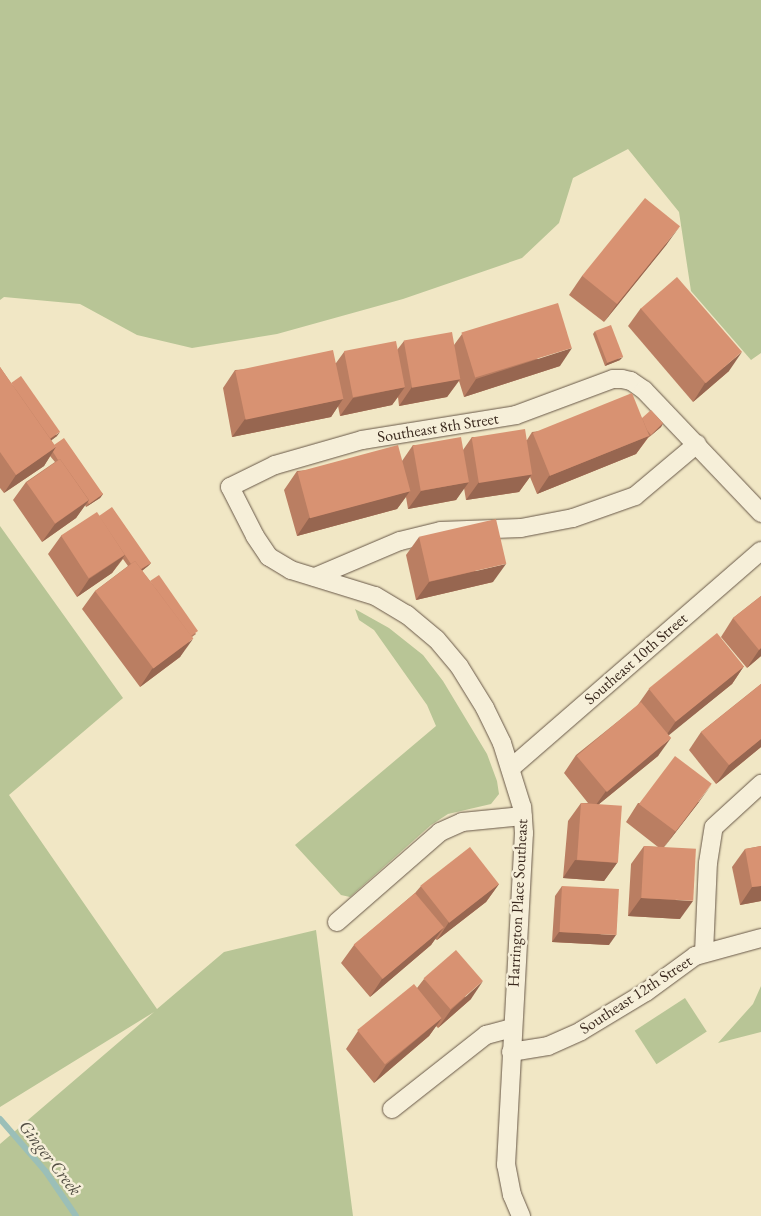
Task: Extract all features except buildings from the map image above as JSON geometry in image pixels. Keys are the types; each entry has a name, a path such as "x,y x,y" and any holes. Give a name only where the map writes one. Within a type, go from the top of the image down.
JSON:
{"street":[{"name":"Southeast 8th Street","path":"230,487 284,462 362,440 516,415 613,379 631,381 644,390 696,444"},
{"path":"315,577 400,541 440,531 521,528 573,518 591,512 635,496 696,444 761,513"},
{"name":"Harrington Place Southeast","path":"230,487 255,536 269,557 291,570 375,596 407,615 436,639 459,666 485,708 510,768 523,816 524,833 506,1165 512,1195 521,1216"},
{"name":"Southeast 10th Street","path":"510,768 761,551"},
{"path":"704,953 708,862 714,827 761,784"},
{"path":"337,922 440,832 462,822 523,816"},
{"name":"Southeast 12th Street","path":"511,1052 548,1046 581,1031 646,992 695,956 761,938"},
{"path":"392,1109 486,1035 512,1028"}],"green space":[{"path":"0,0 761,0 761,353 751,360 691,291 679,212 628,149 573,178 559,223 522,258 403,299 277,334 192,348 137,335 80,304 4,297 0,300"},
{"path":"0,526 123,698 9,795 157,1009 224,952 316,930 353,1216 0,1216 0,1144 154,1012 0,1107"},
{"path":"355,609 389,628 423,655 443,681 487,754 497,781 499,794 491,804 448,814 431,825 350,897 341,895 295,845 436,726 427,705 374,630 359,620"},
{"path":"761,986 761,1032 718,1043 753,1004"},
{"path":"685,998 707,1032 656,1064 635,1031"}],"waterway":[{"name":"Ginger Creek","path":"0,1119 46,1172 76,1216"}]}
